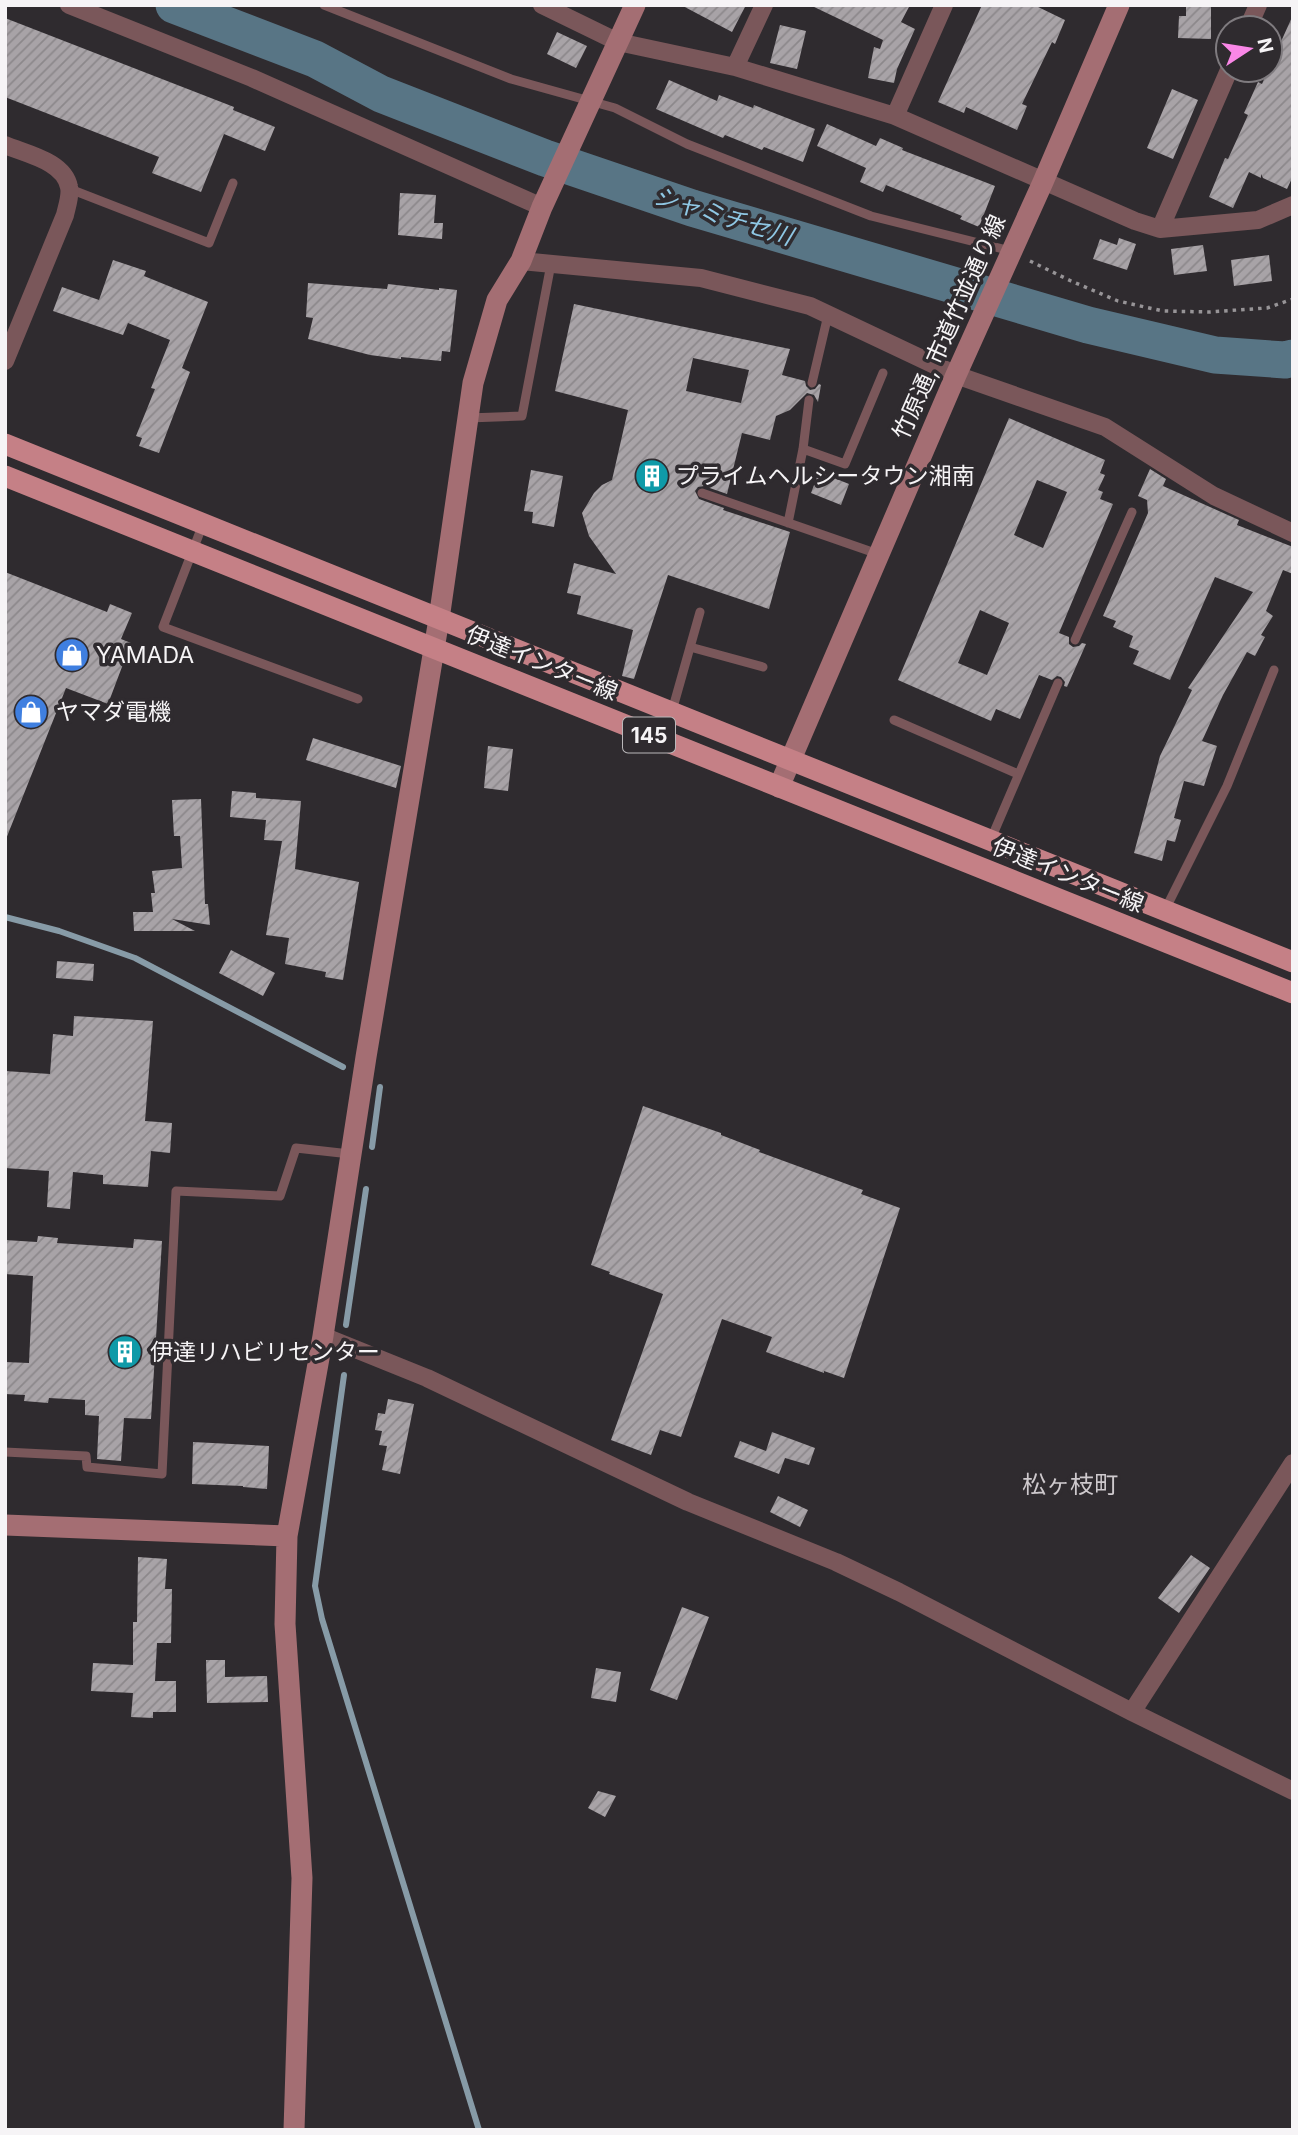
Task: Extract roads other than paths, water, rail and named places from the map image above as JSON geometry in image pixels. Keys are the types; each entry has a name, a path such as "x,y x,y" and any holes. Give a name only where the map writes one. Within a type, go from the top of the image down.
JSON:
{"main road":[{"name":"伊達インター線","path":"5,444 990,840 1084,894 1293,993"},
{"name":"伊達インター線","path":"5,476 779,787 1084,894 1165,910 1293,962"}],"street":[{"path":"69,5 546,199"},
{"path":"542,5 618,42 736,67 895,116 1043,182 1160,229 1258,220 1293,205"},
{"path":"294,2130 302,1878 285,1624 287,1536 323,1336 432,648 439,619 473,383 497,300 521,261 546,199 635,5"},
{"path":"736,67 764,5"},
{"path":"895,116 944,5"},
{"name":"竹原通, 市道竹並通り線","path":"779,787 878,554 1119,5"},
{"path":"1160,229 1223,84"},
{"path":"5,145 53,164 65,175 70,189 65,215 5,361"},
{"path":"521,261 701,278 810,306 956,375 1105,427 1214,496 1293,533"},
{"path":"323,1336 426,1378 688,1502 874,1580 1293,1791"},
{"path":"1132,1712 1293,1463"},
{"path":"5,1525 287,1536"}],"lane":[{"path":"324,5 512,79 589,106 615,108 687,144 871,216 1007,259"},
{"path":"70,189 209,243 233,183"},
{"path":"468,418 522,416 551,264"},
{"path":"813,383 828,314"},
{"path":"803,449 845,464 883,373"},
{"path":"788,523 810,400"},
{"path":"702,493 878,554"},
{"path":"1075,640 1132,512"},
{"path":"203,524 163,627 358,699"},
{"path":"672,712 700,612"},
{"path":"690,648 763,667"},
{"path":"1165,910 1227,786 1274,670"},
{"path":"990,840 1058,683"},
{"path":"894,720 1018,774"},
{"path":"5,1452 86,1456 87,1467 162,1474 176,1191 280,1196 296,1149 351,1154"}],"waterway":[{"name":"シャミチセ川","path":"174,5 315,59 381,94 545,158 692,208 1088,325 1215,355 1285,360 1293,358"},
{"path":"5,917 59,931 135,958 343,1067"},
{"path":"372,1147 380,1087"},
{"path":"346,1325 366,1189"},
{"path":"344,1375 315,1586 322,1619 479,2130"}],"place":[{"name":"プライムヘルシータウン湘南","path":"652,476"},
{"name":"YAMADA","path":"72,655"},
{"name":"ヤマダ電機","path":"31,712"},
{"name":"伊達リハビリセンター","path":"125,1352"}],"district":[{"name":"松ヶ枝町","path":"1070,1484"}]}
